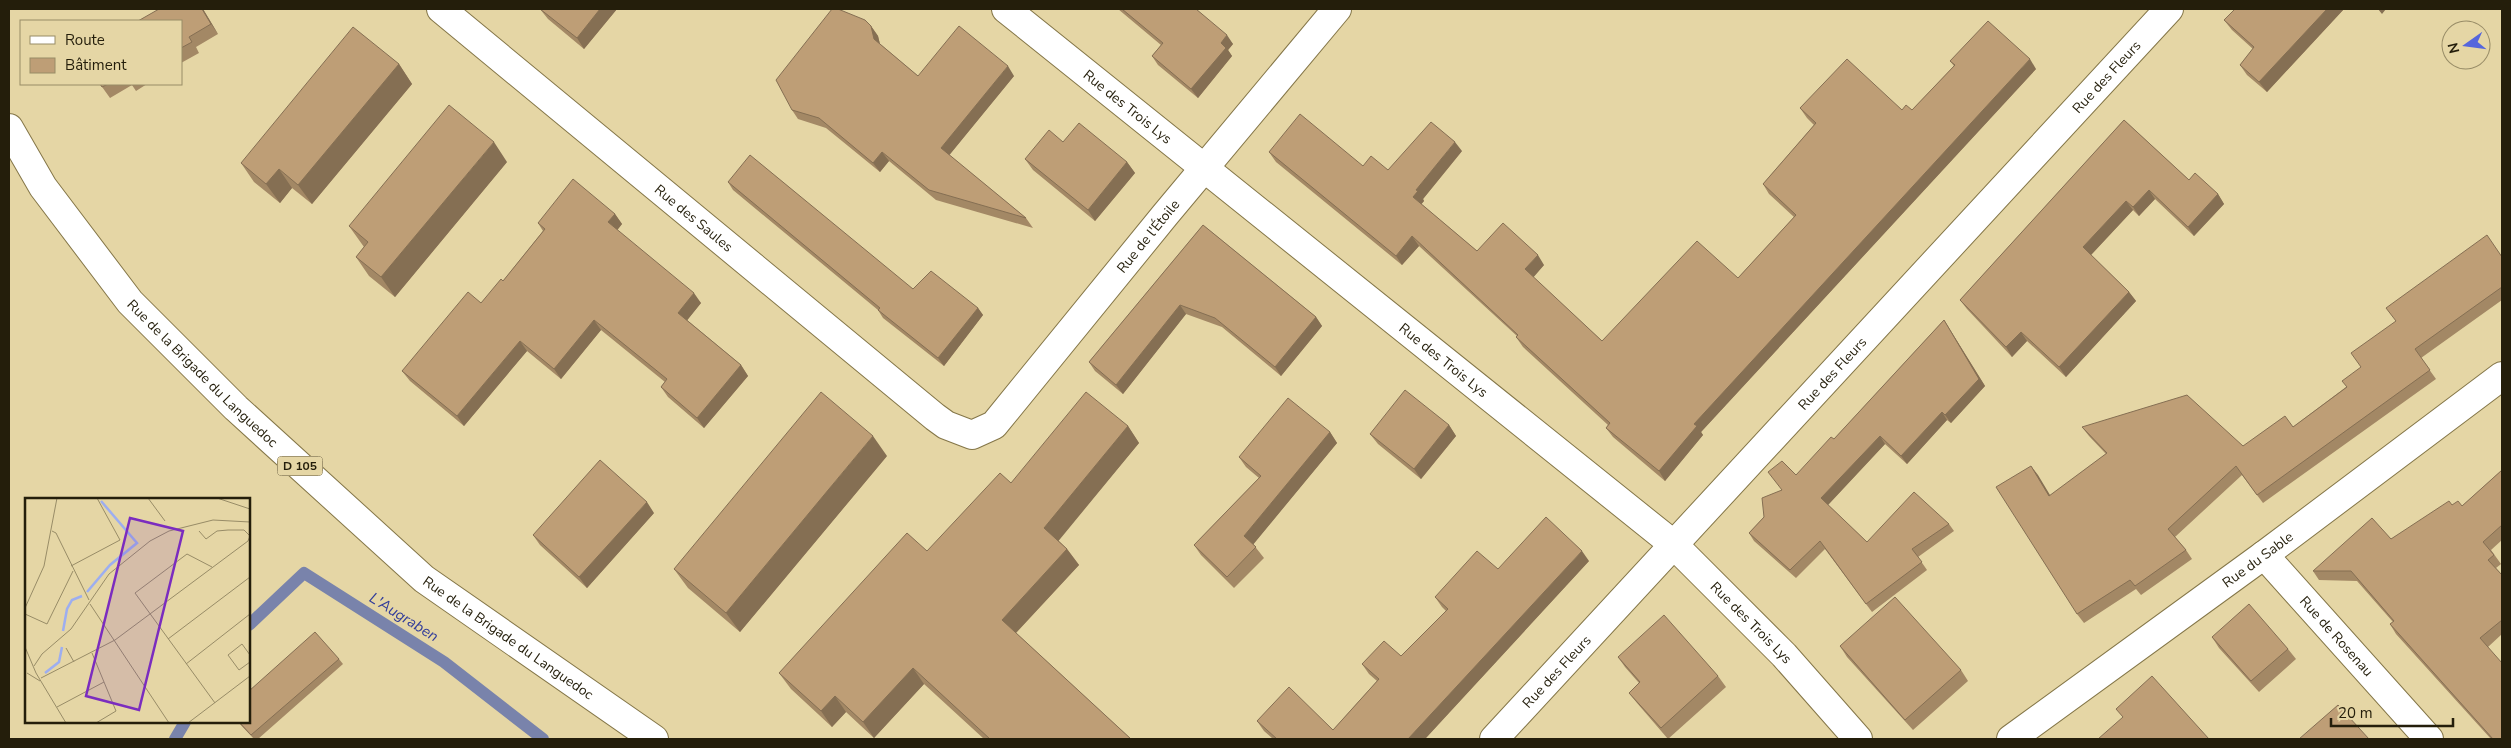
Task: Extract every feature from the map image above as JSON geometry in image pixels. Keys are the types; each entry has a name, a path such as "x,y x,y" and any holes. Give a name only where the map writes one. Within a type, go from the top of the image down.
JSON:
{"street":[{"name":"Rue des Saules","path":"441,9 946,425"},
{"name":"Rue des Trois Lys","path":"1006,9 1673,544 1784,655 1858,739"},
{"name":"Rue de l'Étoile","path":"946,425 972,435 994,425 1337,9"},
{"name":"Rue des Fleurs","path":"1494,739 2169,9"},
{"name":"Rue de la Brigade du Languedoc","path":"9,128 43,187 130,302 236,408 424,579 654,739"},
{"name":"Rue du Sable","path":"2011,739 2264,555 2502,376"},
{"name":"Rue de Rosenau","path":"2264,555 2429,739"}],"building":[{"path":"159,9 202,9 211,24 189,37 192,42 182,47 182,20 140,20"},
{"path":"540,9 600,9 577,38"},
{"path":"832,9 838,9 865,20 871,26 874,39 918,76 959,26 1008,66 941,148 1026,218 929,190 882,152 873,163 819,118 792,110 776,80"},
{"path":"1122,9 1196,9 1227,35 1221,43 1226,48 1191,89 1152,56 1163,43"},
{"path":"2235,9 2327,9 2259,82 2240,65 2254,47 2224,20"},
{"path":"1988,21 2030,59 1694,424 1697,426 1659,471 1606,428 1610,423 1516,337 1518,335 1412,236 1396,256 1269,152 1300,114 1363,166 1371,156 1388,170 1431,122 1455,142 1416,190 1418,191 1413,197 1477,251 1503,223 1538,255 1525,269 1602,341 1697,241 1738,278 1796,215 1763,184 1816,123 1800,108 1847,59 1902,110 1906,105 1912,110 1955,65 1950,61"},
{"path":"353,27 399,64 298,185 279,169 266,184 241,163"},
{"path":"449,105 494,142 381,277 356,257 368,242 349,226"},
{"path":"2124,120 2189,180 2195,173 2218,194 2188,227 2149,190 2133,207 2126,201 2083,247 2129,292 2059,367 2021,332 2006,347 1960,300"},
{"path":"1079,123 1127,162 1088,210 1025,159 1049,130 1063,142"},
{"path":"750,155 913,289 931,271 978,308 938,358 878,310 880,308 728,182"},
{"path":"573,179 615,214 608,222 694,293 678,313 741,365 697,418 661,387 667,379 594,320 554,369 520,341 457,416 402,371 468,292 481,303 501,279 503,281 545,229 538,223"},
{"path":"1203,225 1316,317 1275,367 1215,318 1180,305 1116,385 1089,362"},
{"path":"2487,235 2502,257 2502,287 2415,349 2430,370 2257,495 2236,466 2168,529 2186,550 2135,586 2130,580 2077,614 1996,487 2031,466 2049,496 2107,453 2082,427 2187,395 2243,446 2285,416 2293,427 2347,387 2342,381 2361,367 2351,353 2396,321 2386,308"},
{"path":"1944,320 1979,379 1945,415 1942,412 1901,456 1880,436 1821,498 1867,542 1914,492 1949,524 1912,549 1922,562 1866,604 1820,541 1790,570 1749,533 1764,517 1762,498 1782,490 1768,472 1782,461 1796,475 1831,437 1834,439"},
{"path":"1405,390 1449,425 1414,469 1370,434"},
{"path":"821,392 873,436 726,613 674,569"},
{"path":"1086,392 1128,426 1044,528 1067,549 1002,620 1131,739 990,739 913,668 863,722 835,696 821,711 779,673 907,533 927,551 1000,473 1011,483"},
{"path":"1288,398 1330,432 1244,536 1256,547 1227,577 1194,545 1261,476 1239,457"},
{"path":"600,460 647,502 579,577 533,535"},
{"path":"2502,470 2502,525 2483,542 2494,555 2488,560 2502,575 2502,620 2480,638 2502,663 2502,739 2493,739 2390,624 2394,621 2351,571 2313,571 2372,518 2391,539 2449,501 2452,505 2458,501 2462,506"},
{"path":"1546,517 1582,551 1408,739 1277,739 1257,721 1289,687 1333,730 1379,679 1362,664 1384,641 1401,656 1448,609 1435,597 1477,551 1498,569"},
{"path":"1895,597 1961,670 1905,720 1840,646"},
{"path":"2249,604 2288,649 2251,681 2212,637"},
{"path":"1664,615 1718,676 1661,728 1629,693 1640,682 1618,657"},
{"path":"315,632 339,659 251,735 240,723 250,723 250,690"},
{"path":"2152,676 2209,739 2098,739 2123,717 2116,709"},
{"path":"2338,705 2369,739 2299,739"}],"waterway":[{"name":"L'Augraben","path":"250,624 304,573 444,662 543,739"},
{"name":"L'Augraben","path":"175,739 184,723"}]}
